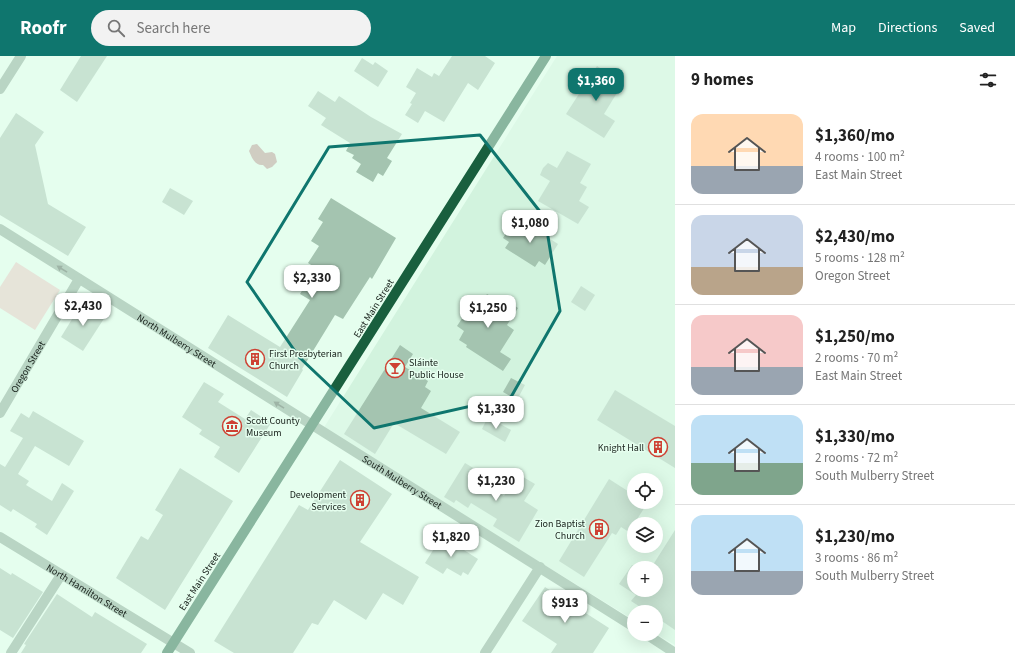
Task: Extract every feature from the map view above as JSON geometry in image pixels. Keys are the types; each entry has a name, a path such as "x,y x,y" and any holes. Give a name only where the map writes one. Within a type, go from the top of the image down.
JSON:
{"main road":[{"name":"East Main Street","path":"167,653 546,56"}],"street":[{"path":"2,82 21,56"},
{"name":"North Mulberry Street","path":"0,229 312,426"},
{"name":"Oregon Street","path":"0,413 79,279"},
{"name":"South Mulberry Street","path":"312,426 627,623"},
{"name":"North Hamilton Street","path":"0,537 190,653"},
{"path":"484,653 540,567"},
{"path":"11,653 61,575"},
{"path":"657,641 675,653"}],"highlighted area":[{"path":"480,135 545,218 560,311 511,397 374,428 299,357 247,282 329,147"}],"shaded area":[{"path":"557,56 675,56 675,645 663,638 663,605 627,605 627,616 323,429"},
{"path":"257,144 265,153 272,152 275,154 277,162 272,167 267,169 263,165 256,163 253,159 249,151 252,145"},
{"path":"16,262 60,290 35,330 0,308 0,287"}],"building":[{"path":"81,56 107,56 77,102 60,90"},
{"path":"452,56 485,56 495,63 478,90 468,83 444,122 425,111 418,123 405,115 412,104 410,103 416,93 406,87 417,68 432,77 434,73 439,76"},
{"path":"362,58 373,65 375,62 388,71 378,87 354,71"},
{"path":"597,66 623,83 604,114 615,121 604,138 566,114"},
{"path":"318,91 335,102 339,96 371,117 402,134 387,158 392,161 383,176 378,173 373,182 356,172 361,164 352,158 354,155 346,151 350,143 321,125 326,118 308,106"},
{"path":"16,113 44,132 35,145 48,204 86,227 68,256 0,215 0,138"},
{"path":"567,151 591,164 580,183 587,187 579,201 589,207 578,224 538,201 550,181 540,175 543,168 548,163 557,168"},
{"path":"170,188 193,201 184,215 162,202"},
{"path":"331,198 396,238 372,279 370,277 343,319 335,315 287,397 208,348 228,315 280,347 310,300 300,294 316,268 308,263 319,246 311,241 323,222 318,219"},
{"path":"524,222 558,244 545,265 539,261 535,267 505,248 509,242 503,238 512,224 519,229"},
{"path":"581,286 595,295 585,311 571,302"},
{"path":"487,294 497,300 500,296 518,308 507,325 514,330 500,352 511,359 503,371 466,347 467,345 459,340 464,331 457,326 475,299 481,303"},
{"path":"82,303 105,317 83,351 61,337"},
{"path":"400,345 413,354 405,367 428,381 425,387 431,391 421,408 460,432 446,454 394,423 375,454 344,434"},
{"path":"511,378 525,385 517,400 503,392"},
{"name":"Scott County Museum","path":"204,382 224,394 218,402 245,419 251,410 271,423 239,473 214,457 220,447 199,434 202,430 182,417"},
{"name":"Knight Hall","path":"615,390 675,426 675,468 597,420"},
{"path":"33,411 84,441 69,466 35,446 18,474 29,481 26,485 52,501 62,483 74,491 47,535 35,527 37,524 13,509 11,512 0,505 0,464 5,467 23,438 10,431 21,413 29,418"},
{"path":"488,417 511,430 505,442 482,429"},
{"path":"340,460 392,494 360,542 419,577 403,605 383,593 366,620 334,600 318,625 312,623 293,653 234,653 214,641 299,505 308,510"},
{"path":"465,463 475,469 471,476 504,496 518,474 535,484 524,501 538,510 519,542 493,526 497,519 471,503 468,508 456,500 454,503 444,497"},
{"path":"180,468 233,501 165,610 116,578 141,536 148,540 163,515 155,510"},
{"name":"Zion Baptist Church","path":"609,479 627,491 627,509 644,509 638,517 627,517 627,531 621,527 616,535 612,533 584,577 559,561"},
{"path":"675,530 675,630 663,622 663,605 637,605 631,601 634,597 663,597 663,561 655,561 660,553 663,553 663,549"},
{"path":"442,536 478,559 468,575 463,572 461,576 447,568 443,574 425,563"},
{"path":"0,568 11,575 12,573 43,592 13,638 0,630"},
{"path":"627,572 627,589 619,584"},
{"path":"545,587 609,628 593,653 551,653 557,644 522,621"},
{"path":"57,594 92,617 95,612 147,644 141,653 21,653 26,645 24,644"}],"place":[{"name":"First Presbyterian Church","path":"255,359"},
{"name":"Sláinte Public House","path":"395,368"},
{"name":"Scott County Museum","path":"232,426"},
{"name":"Knight Hall","path":"658,447"},
{"name":"Development Services","path":"360,500"},
{"name":"Zion Baptist Church","path":"599,529"}]}
